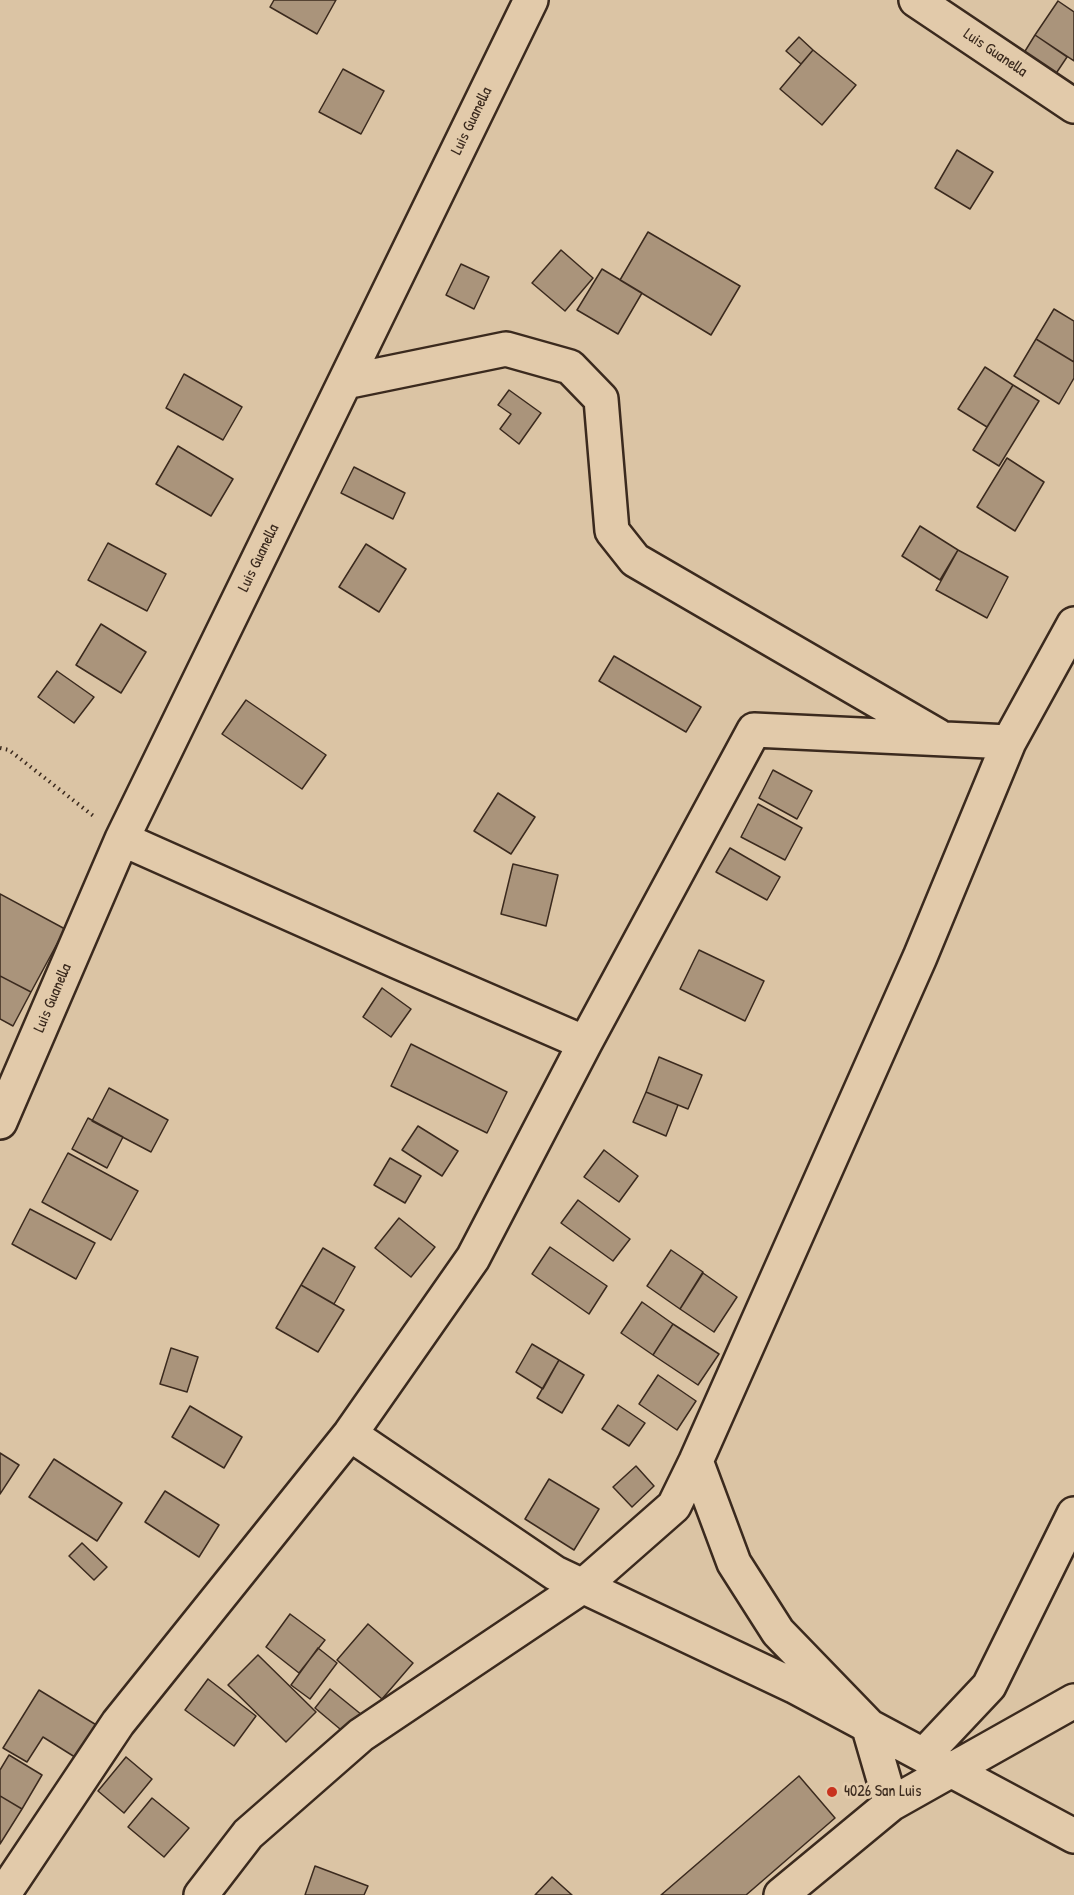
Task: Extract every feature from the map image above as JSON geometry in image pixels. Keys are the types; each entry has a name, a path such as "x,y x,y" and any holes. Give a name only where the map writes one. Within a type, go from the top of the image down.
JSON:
{"street":[{"name":"Luis Guanella","path":"0,1122 122,839 531,0"},
{"name":"Luis Guanella","path":"916,0 1074,106"},
{"path":"345,382 506,349 570,367 602,399 612,531 635,560 942,738"},
{"path":"201,1895 248,1834 361,1734 583,1586 674,1506 920,957 1009,742 1074,624"},
{"path":"3,1895 118,1723 350,1434 472,1258 585,1042 754,730 1009,742"},
{"path":"122,839 585,1042"},
{"path":"350,1434 555,1573 794,1686 1074,1836"},
{"path":"696,1461 734,1563 778,1632 868,1725 891,1804"},
{"path":"781,1895 938,1762 989,1686 1074,1514"},
{"path":"938,1762 1074,1701"}],"path":[{"path":"0,748 9,750 122,839"}],"building":[{"path":"274,0 336,0 317,34 270,7"},
{"path":"1058,1 1074,12 1074,61 1035,35"},
{"path":"1035,35 1067,57 1053,78 1022,56"},
{"path":"799,37 813,50 801,64 786,51"},
{"path":"813,50 856,85 822,125 780,89"},
{"path":"343,69 384,91 361,134 319,112"},
{"path":"957,150 993,172 970,209 935,188"},
{"path":"648,232 740,286 711,335 620,280"},
{"path":"561,250 593,278 565,311 532,283"},
{"path":"461,264 489,277 474,309 446,295"},
{"path":"602,269 642,293 618,334 577,310"},
{"path":"1054,309 1074,321 1074,362 1036,339"},
{"path":"1036,339 1074,362 1074,378 1059,404 1014,376"},
{"path":"985,367 1013,385 987,427 958,409"},
{"path":"184,374 242,407 223,440 166,408"},
{"path":"1013,385 1039,401 999,466 973,450"},
{"path":"509,390 541,413 519,444 500,429 511,414 498,405"},
{"path":"178,446 233,479 211,516 156,484"},
{"path":"1007,458 1044,482 1015,531 977,507"},
{"path":"354,467 405,493 393,519 341,493"},
{"path":"920,526 958,550 940,580 902,556"},
{"path":"108,543 166,574 147,611 88,580"},
{"path":"366,544 406,569 379,612 339,587"},
{"path":"958,550 1008,577 987,618 936,590"},
{"path":"101,624 146,652 121,693 76,665"},
{"path":"614,656 701,707 686,732 599,681"},
{"path":"57,671 94,697 74,723 38,697"},
{"path":"246,700 326,755 302,789 222,734"},
{"path":"773,770 812,791 797,819 759,798"},
{"path":"498,793 535,817 511,854 474,831"},
{"path":"758,804 802,828 785,860 741,837"},
{"path":"730,848 780,877 767,900 716,872"},
{"path":"513,864 558,875 546,926 501,914"},
{"path":"0,894 65,929 31,992 0,976"},
{"path":"699,950 764,981 745,1021 680,989"},
{"path":"0,976 31,992 13,1026 0,1019"},
{"path":"382,988 411,1009 391,1037 363,1017"},
{"path":"411,1044 507,1092 487,1133 391,1086"},
{"path":"659,1057 702,1075 688,1109 646,1092"},
{"path":"109,1088 168,1120 151,1152 92,1121"},
{"path":"646,1092 678,1105 666,1136 633,1122"},
{"path":"88,1118 123,1137 107,1168 72,1149"},
{"path":"418,1126 458,1151 442,1176 402,1150"},
{"path":"604,1150 638,1176 619,1202 584,1177"},
{"path":"68,1153 138,1191 111,1240 42,1202"},
{"path":"390,1158 421,1176 405,1203 374,1185"},
{"path":"578,1200 630,1239 613,1261 561,1223"},
{"path":"30,1209 95,1243 76,1279 12,1244"},
{"path":"399,1218 435,1247 411,1277 375,1248"},
{"path":"550,1247 607,1286 589,1314 532,1274"},
{"path":"323,1248 355,1267 334,1304 301,1285"},
{"path":"671,1250 703,1272 680,1309 647,1286"},
{"path":"703,1273 737,1297 714,1332 680,1309"},
{"path":"301,1285 344,1310 318,1352 276,1328"},
{"path":"642,1302 673,1324 653,1355 621,1333"},
{"path":"673,1324 719,1354 698,1385 653,1355"},
{"path":"532,1344 559,1360 543,1389 516,1372"},
{"path":"171,1348 198,1357 187,1392 160,1384"},
{"path":"559,1360 584,1375 562,1413 537,1398"},
{"path":"658,1375 696,1401 677,1430 639,1404"},
{"path":"618,1405 645,1423 629,1446 602,1429"},
{"path":"190,1406 242,1437 224,1468 172,1437"},
{"path":"0,1453 19,1465 0,1494"},
{"path":"54,1459 122,1503 97,1541 29,1497"},
{"path":"636,1466 654,1486 632,1507 613,1487"},
{"path":"549,1479 599,1509 574,1550 525,1519"},
{"path":"165,1491 219,1525 199,1557 145,1522"},
{"path":"82,1543 107,1567 94,1580 69,1556"},
{"path":"290,1614 325,1640 299,1673 266,1647"},
{"path":"368,1624 413,1663 382,1699 337,1660"},
{"path":"318,1648 337,1663 310,1699 291,1685"},
{"path":"258,1655 316,1712 286,1742 228,1685"},
{"path":"208,1679 256,1716 234,1746 185,1710"},
{"path":"330,1689 362,1715 346,1734 315,1708"},
{"path":"39,1690 98,1726 78,1759 43,1737 27,1762 3,1748"},
{"path":"9,1755 42,1775 22,1809 0,1796 0,1770"},
{"path":"126,1757 152,1779 124,1813 98,1791"},
{"path":"799,1776 835,1818 746,1895 661,1895"},
{"path":"0,1796 22,1809 0,1844"},
{"path":"152,1798 189,1828 164,1857 128,1827"},
{"path":"315,1866 368,1886 364,1895 305,1895"},
{"path":"552,1877 572,1895 535,1895"}],"place":[{"name":"4026 San Luis","path":"832,1792"}]}
